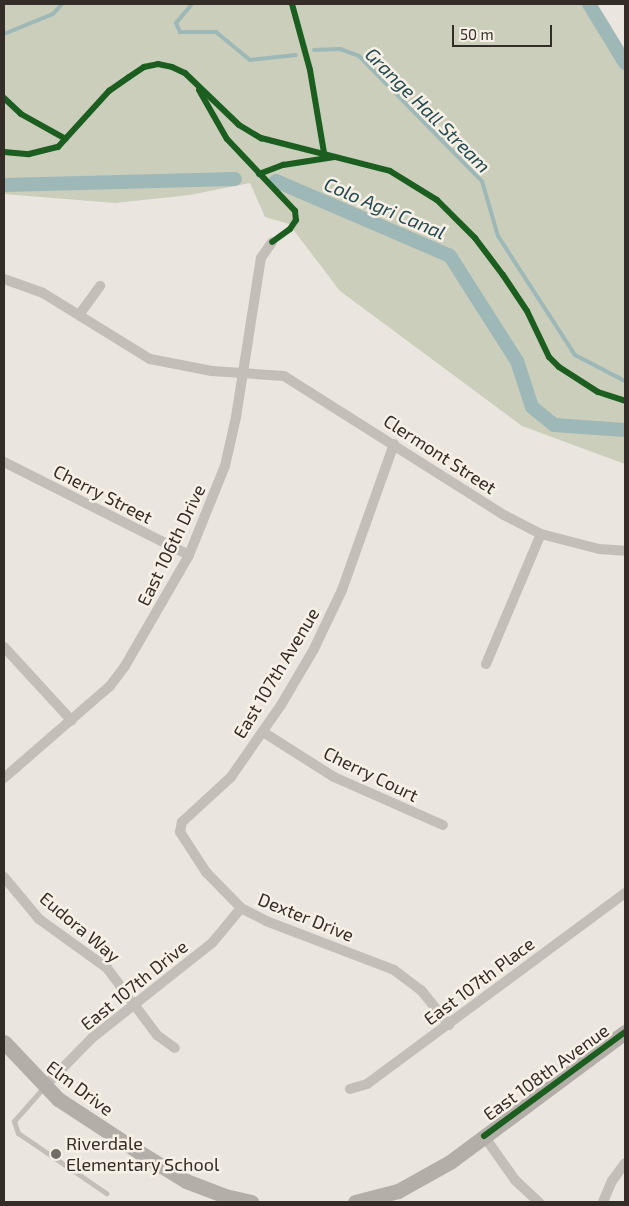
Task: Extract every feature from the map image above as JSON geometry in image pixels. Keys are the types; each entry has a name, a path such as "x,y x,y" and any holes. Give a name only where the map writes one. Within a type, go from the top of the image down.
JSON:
{"street":[{"name":"East 106th Drive","path":"4,778 100,696 125,666 189,555 220,480 242,373 261,258 272,242"},
{"name":"Clermont Street","path":"4,278 29,285 150,359 178,367 284,376 504,514 541,534 599,549 625,551"},
{"path":"79,315 100,286"},
{"name":"East 107th Avenue","path":"188,816 231,776 263,732 314,649 342,590 394,444"},
{"name":"Cherry Street","path":"4,462 189,555"},
{"path":"486,664 541,534"},
{"path":"4,647 72,721"},
{"name":"Cherry Court","path":"263,732 334,777 443,825"},
{"name":"Dexter Drive","path":"188,816 180,827 182,838 206,872 242,908 266,921 394,970 421,990 449,1024"},
{"name":"Eudora Way","path":"4,877 40,919 100,962 157,1034 175,1048"},
{"name":"East 107th Place","path":"350,1089 367,1084 625,893"},
{"name":"East 107th Drive","path":"44,1087 92,1038 134,1003 195,958 242,908"},
{"name":"East 108th Avenue","path":"379,1200 421,1180 625,1032"},
{"name":"Elm Drive","path":"4,1042 44,1087 165,1169 211,1194 251,1202"},
{"path":"484,1136 515,1180 539,1202"},
{"path":"602,1202 612,1181 625,1163"},
{"path":"355,1202 379,1200"}],"lane":[{"path":"44,1087 14,1121 18,1133 106,1193"}],"green space":[{"path":"4,4 595,4 625,55 625,464 522,426 340,291 289,224 265,217 250,183 190,195 115,203 4,194"}],"waterway":[{"name":"Grange Hall Stream","path":"4,34 53,14 62,4"},
{"name":"Grange Hall Stream","path":"192,4 176,23 180,32 216,32 250,60 296,55"},
{"name":"Colo Agri Canal","path":"589,4 625,63"},
{"name":"Grange Hall Stream","path":"314,50 340,49 359,56 482,181 498,236 575,355 625,381"},
{"name":"Colo Agri Canal","path":"4,185 235,179"},
{"name":"Colo Agri Canal","path":"276,181 450,256 517,361 532,407 554,425 625,430"}],"cycle path":[{"path":"292,4 310,70 324,153"},
{"path":"4,152 29,154 58,147 109,91 144,67 158,64 172,67 185,73 239,125 261,138 390,171 437,200 475,238 503,275 527,311 549,357 559,367 598,392 625,401"},
{"path":"199,90 227,139 295,211 296,220 290,229 272,242"},
{"path":"4,98 21,114 66,139"},
{"path":"259,174 283,165 334,157"},
{"path":"484,1136 625,1032"}],"place":[{"name":"Riverdale Elementary School","path":"56,1154"}]}
